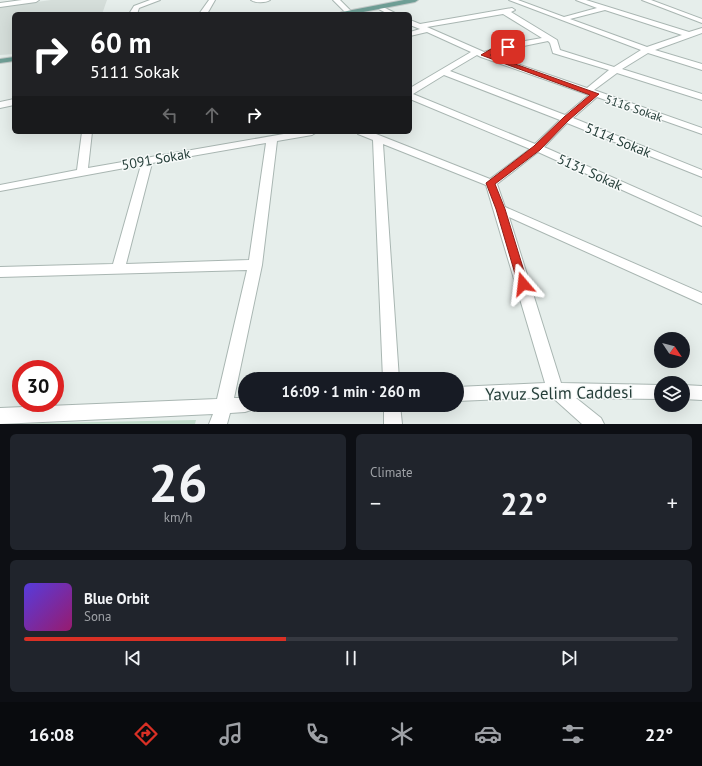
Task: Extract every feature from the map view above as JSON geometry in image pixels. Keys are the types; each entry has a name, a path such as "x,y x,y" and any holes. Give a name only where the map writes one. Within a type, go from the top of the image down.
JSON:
{"main road":[{"path":"355,12 414,0"},
{"path":"0,61 12,59"}],"street":[{"path":"0,6 36,0"},
{"path":"134,12 136,7 157,0"},
{"path":"204,12 212,0"},
{"path":"254,0 267,0"},
{"path":"336,0 349,12"},
{"path":"512,0 647,50 702,67"},
{"path":"579,0 702,38"},
{"path":"645,0 702,21"},
{"path":"379,7 389,12"},
{"path":"418,26 529,7"},
{"path":"563,19 605,8"},
{"path":"504,11 554,42 556,51 702,97"},
{"name":"5116 Sokak","path":"412,23 480,53 702,131"},
{"path":"412,34 427,30"},
{"path":"490,183 537,148 614,70 647,50 702,30"},
{"path":"412,91 480,53 549,39"},
{"name":"5114 Sokak","path":"444,72 702,174"},
{"name":"5131 Sokak","path":"412,97 537,148 702,222"},
{"path":"0,105 12,102"},
{"path":"82,172 87,134"},
{"name":"5091 Sokak","path":"0,188 296,134"},
{"path":"367,134 490,183 500,209 555,390 595,424"},
{"path":"218,424 224,406 255,265 280,136"},
{"path":"378,138 391,372"},
{"path":"118,269 147,161"},
{"path":"500,209 702,299"},
{"path":"0,272 255,265"},
{"name":"Yavuz Selim Caddesi","path":"464,394 555,390 654,392"},
{"path":"690,392 702,393"},
{"path":"0,416 238,405"},
{"path":"392,412 393,424"}],"shaded area":[{"path":"51,0 107,0 103,12 12,12 12,54 0,55 0,7"}],"green space":[{"path":"196,420 195,424 0,424"}],"route":[{"path":"508,47 484,55 595,94 566,119 537,148 490,183 500,209 523,284"}]}
